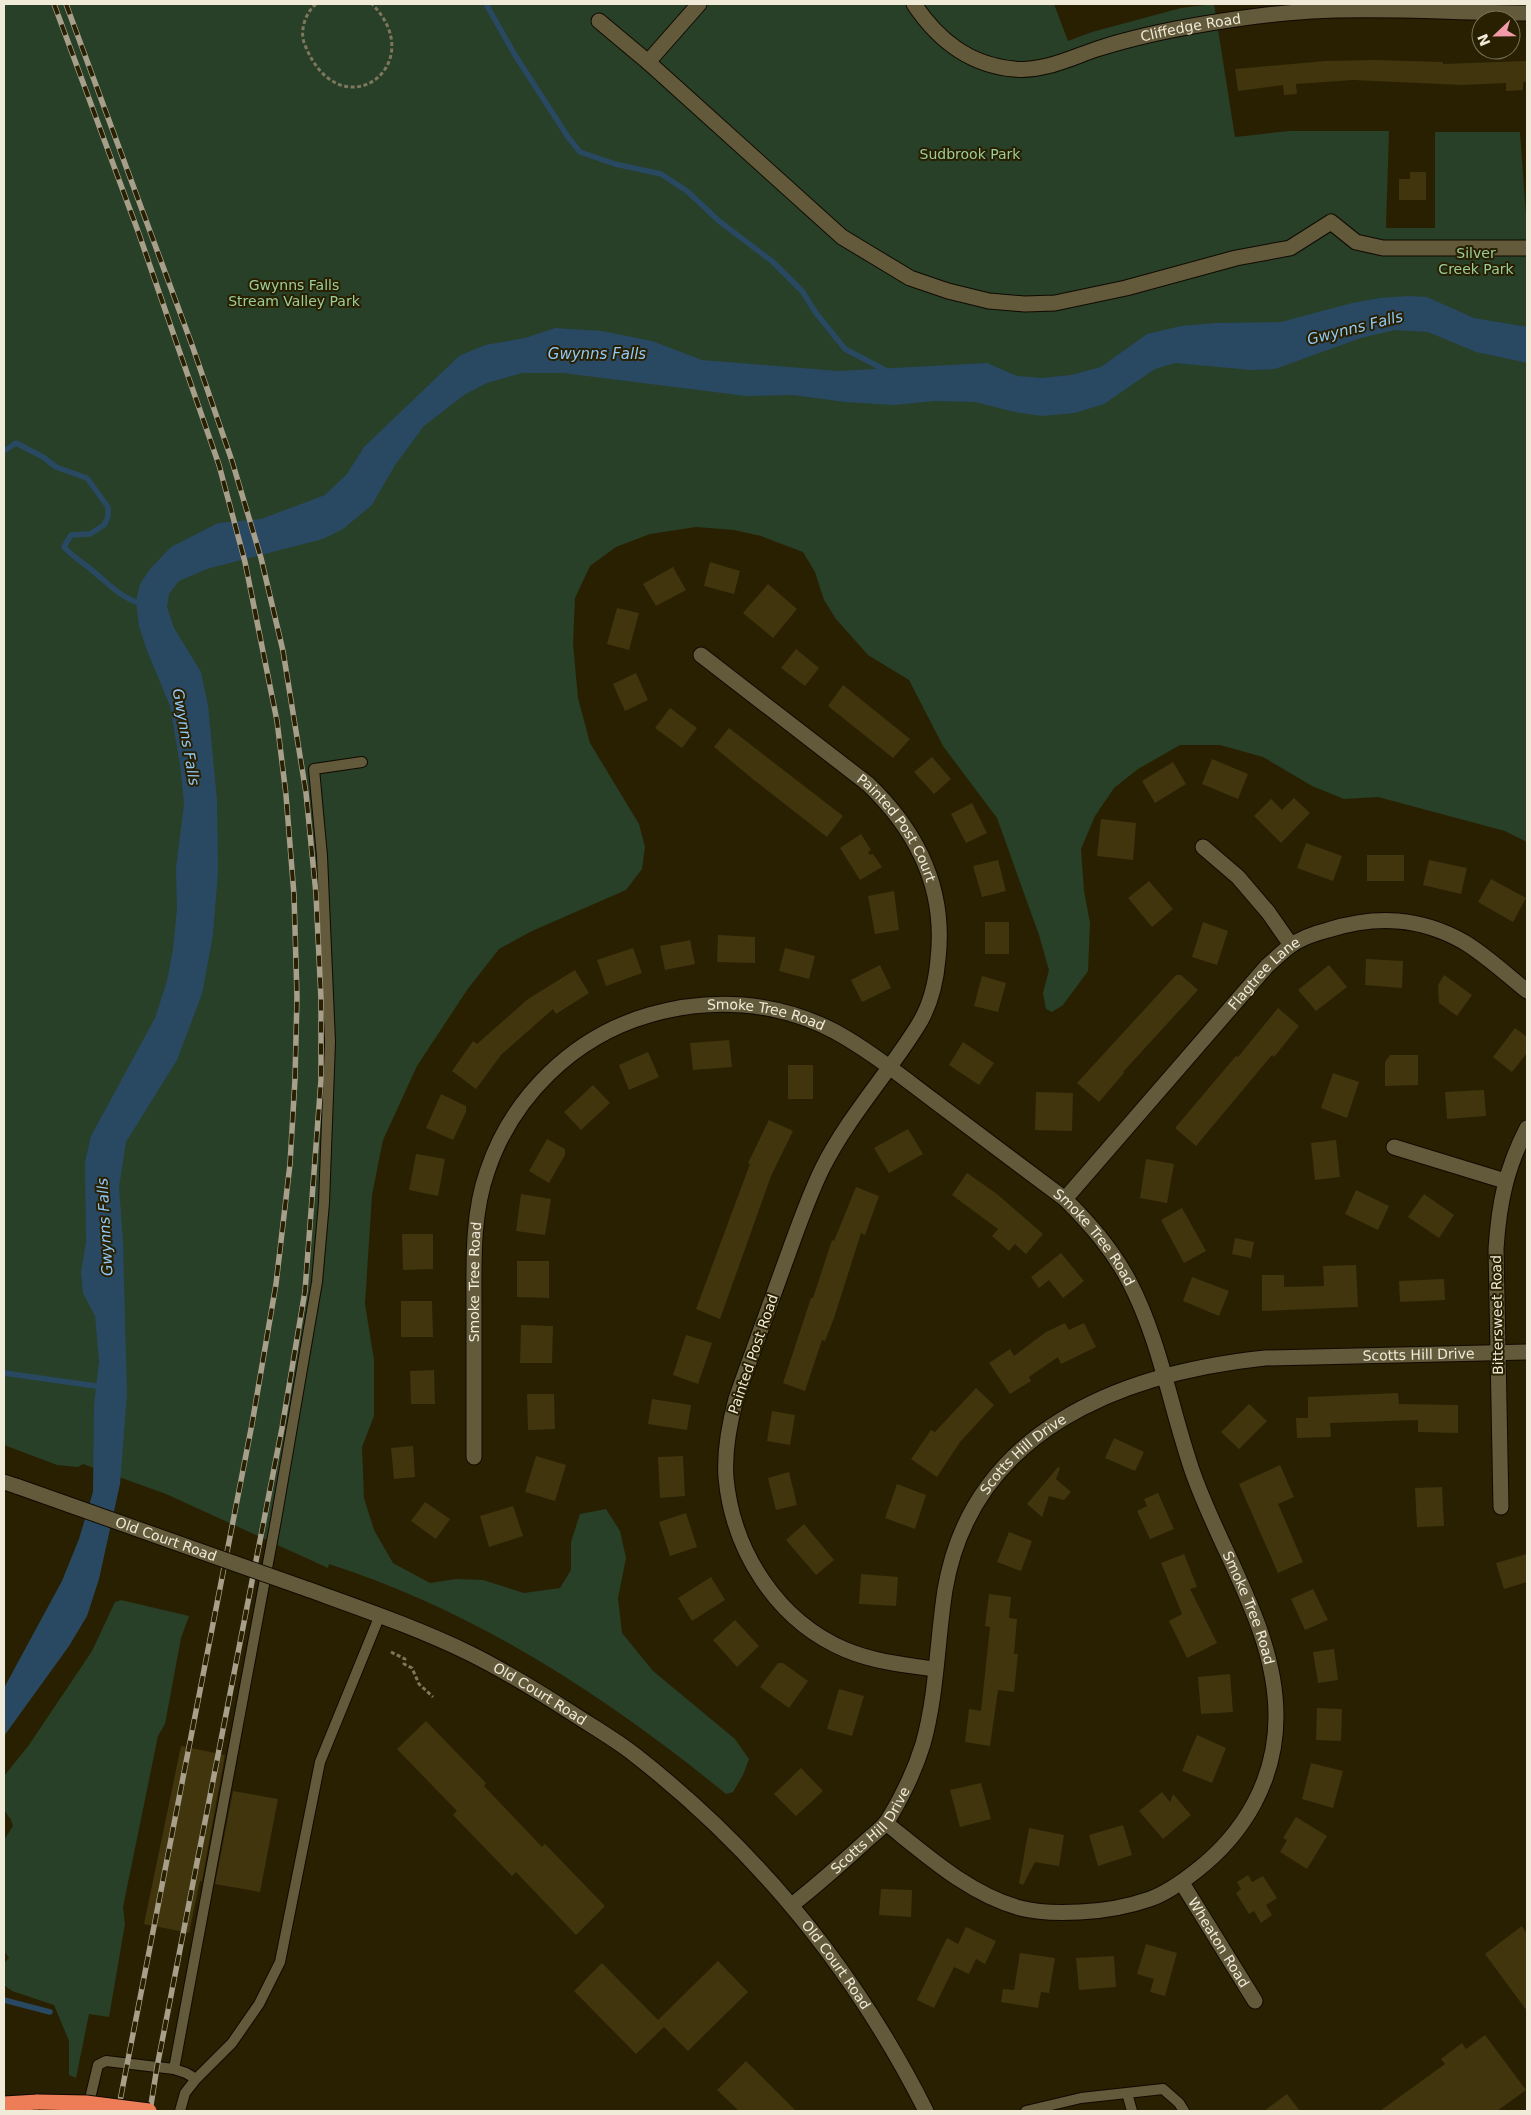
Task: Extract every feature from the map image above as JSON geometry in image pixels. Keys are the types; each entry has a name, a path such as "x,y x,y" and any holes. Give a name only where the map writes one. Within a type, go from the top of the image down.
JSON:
{"highway":[{"path":"4,2104 38,2102 86,2103 149,2111"}],"street":[{"path":"648,62 699,4"},
{"name":"Cliffedge Road","path":"914,4 925,21 958,52 976,61 996,67 1016,69 1036,68 1098,49 1192,26 1261,16 1313,11 1370,10 1527,13"},
{"path":"599,21 648,62 842,236 910,278 948,291 990,301 1025,304 1056,303 1087,297 1236,258 1290,248 1331,222 1356,242 1383,248 1527,248"},
{"name":"Painted Post Court","path":"701,655 868,784 904,824 920,850 939,911 940,944 937,973 931,999 918,1026 889,1067"},
{"path":"1203,847 1238,877 1268,912 1291,945"},
{"name":"Flagtree Lane","path":"1065,1199 1267,966 1291,945 1316,933 1347,924 1394,919 1416,923 1464,942 1527,991"},
{"name":"Smoke Tree Road","path":"474,1457 474,1255 477,1216 486,1174 503,1134 523,1101 550,1072 574,1051 604,1033 641,1017 672,1008 706,1004 741,1004 774,1009 806,1019 833,1031 889,1067 1065,1199 1090,1224 1111,1251 1130,1282 1147,1323 1182,1442 1196,1480 1267,1649 1274,1682 1276,1718 1272,1754 1265,1780 1253,1808 1236,1834 1215,1857 1182,1883 1152,1899 1123,1907 1090,1912 1056,1913 1019,1908 990,1896 959,1879 925,1855 886,1823"},
{"name":"Painted Post Road","path":"889,1067 849,1122 823,1167 806,1206 736,1399 726,1450 726,1477 732,1507 749,1556 762,1582 782,1605 810,1628 846,1650 890,1663 935,1669"},
{"name":"Bittersweet Road","path":"1500,1507 1496,1249 1499,1212 1505,1181 1514,1153 1527,1128"},
{"path":"1394,1147 1505,1181"},
{"name":"Scotts Hill Drive","path":"792,1904 816,1886 886,1823 901,1796 923,1744 945,1588 953,1554 970,1516 997,1474 1019,1450 1040,1432 1089,1404 1164,1376 1220,1363 1265,1358 1527,1352"},
{"name":"Old Court Road","path":"4,1482 380,1615 472,1655 536,1690 633,1753 684,1796 740,1848 792,1904 835,1960 867,2007 907,2074 926,2111"},
{"name":"Wheaton Road","path":"1182,1883 1255,2001"}],"lane":[{"path":"174,2069 272,1539 317,1282 324,1203 330,1042 322,856 314,769 362,762"},
{"path":"180,2111 185,2093 196,2079 232,2044 259,2004 280,1962 320,1762 380,1615"},
{"path":"87,2111 98,2065 106,2061 174,2069 196,2079"},
{"path":"1026,2111 1080,2098 1163,2089 1179,2103 1184,2111"},
{"path":"1127,2093 1132,2111"}],"path":[{"path":"316,4 306,16 303,28 303,42 310,58 320,72 342,87 359,86 370,82 381,76 389,66 392,55 392,43 384,22 374,4"},
{"path":"391,1652 405,1659 404,1664 412,1668 419,1684 433,1697"}],"green space":[{"name":"Gwynns Falls Stream Valley Park","path":"4,4 1054,4 1068,41 1092,32 1181,8 1214,4 1235,137 1289,131 1389,131 1386,228 1435,228 1435,132 1520,132 1527,229 1527,842 1505,831 1378,797 1344,799 1312,786 1263,757 1220,745 1180,745 1138,769 1114,788 1095,816 1081,849 1084,891 1090,923 1088,971 1063,1005 1052,1012 1046,1009 1043,993 1049,970 1039,935 997,818 943,746 909,680 868,655 836,619 824,600 815,572 803,552 761,536 734,530 696,527 650,534 616,547 590,566 575,598 573,644 578,698 590,743 639,824 645,847 642,869 626,890 532,931 499,949 467,990 417,1066 383,1140 372,1195 365,1304 374,1360 374,1416 362,1447 364,1498 374,1530 393,1563 430,1583 456,1579 483,1580 524,1593 560,1588 571,1570 571,1542 580,1514 606,1509 620,1531 626,1558 618,1598 622,1633 653,1671 735,1739 749,1759 743,1775 733,1792 726,1794 634,1724 538,1660 436,1606 383,1583 329,1564 328,1568 166,1494 83,1464 78,1467 57,1465 4,1445"},
{"path":"121,1600 189,1616 181,1638 165,1724 158,1736 123,1907 125,1924 109,2017 89,2014 76,2078 69,2075 69,2041 54,2005 12,1991 4,1985 4,1963 9,1958 4,1951 4,1840 13,1826 4,1810 4,1776 29,1745 92,1651 115,1602"}],"water":[{"name":"Gwynns Falls","path":"1408,296 1427,297 1474,318 1527,327 1527,363 1476,352 1428,332 1395,330 1361,338 1275,369 1251,370 1175,363 1155,369 1104,404 1075,413 1042,416 1015,412 975,402 935,401 894,405 845,402 793,395 746,396 563,373 522,373 487,383 464,395 424,426 395,465 372,505 343,529 323,539 207,569 179,581 169,594 167,607 174,628 201,672 208,705 217,800 218,871 213,935 202,994 177,1060 126,1142 119,1187 123,1242 127,1394 120,1484 99,1579 87,1616 69,1646 4,1736 4,1688 62,1581 79,1539 93,1492 94,1405 99,1361 95,1316 83,1293 81,1272 86,1242 85,1162 91,1136 155,1018 167,981 173,949 177,909 176,868 184,804 180,765 170,706 146,648 139,626 136,602 140,584 150,569 171,547 218,523 261,519 325,495 347,474 364,447 459,356 485,345 525,338 555,328 602,331 652,341 702,360 838,371 987,363 1017,376 1042,378 1071,375 1101,367 1147,334 1181,326 1216,323 1281,322 1352,303"}],"building":[{"path":"1325,61 1443,62 1443,64 1527,61 1527,82 1523,82 1523,90 1506,91 1506,83 1462,85 1353,80 1296,84 1297,94 1284,95 1283,85 1238,91 1235,69"},
{"path":"1410,172 1426,172 1426,200 1399,200 1399,179 1410,179"},
{"path":"710,562 740,571 734,594 704,586"},
{"path":"673,567 686,590 656,606 643,584"},
{"path":"768,584 797,609 773,638 743,613"},
{"path":"617,608 639,613 629,650 607,644"},
{"path":"796,649 819,668 805,686 781,668"},
{"path":"636,673 648,700 625,711 613,684"},
{"path":"843,685 910,739 893,758 828,706"},
{"path":"670,708 697,728 682,748 655,728"},
{"path":"729,728 843,816 827,837 714,747"},
{"path":"932,757 951,779 934,794 914,772"},
{"path":"1212,759 1248,774 1238,799 1202,784"},
{"path":"1173,762 1186,784 1155,803 1142,781"},
{"path":"1294,798 1310,813 1281,843 1254,816 1271,799 1282,810"},
{"path":"972,803 987,833 966,843 951,814"},
{"path":"1101,819 1136,823 1133,860 1097,856"},
{"path":"861,834 871,850 868,852 870,855 873,854 882,867 860,880 840,848"},
{"path":"1306,843 1342,856 1333,881 1297,868"},
{"path":"1367,855 1404,855 1404,881 1367,881"},
{"path":"998,860 1006,891 982,897 973,866"},
{"path":"1429,860 1467,868 1461,894 1423,885"},
{"path":"1491,879 1526,898 1513,922 1478,902"},
{"path":"1149,881 1173,909 1152,927 1128,898"},
{"path":"894,891 899,930 875,934 868,896"},
{"path":"985,922 1009,922 1009,954 985,954"},
{"path":"1203,922 1228,931 1217,965 1192,957"},
{"path":"718,935 755,937 755,963 717,962"},
{"path":"690,940 695,964 665,970 660,946"},
{"path":"633,948 642,973 606,986 597,960"},
{"path":"785,948 815,956 809,979 779,971"},
{"path":"1366,959 1403,961 1402,988 1365,985"},
{"path":"880,965 891,988 862,1002 851,980"},
{"path":"1329,965 1347,987 1316,1011 1298,990"},
{"path":"575,970 589,993 556,1014 553,1009 501,1055 476,1089 452,1071 473,1041 477,1044 528,999"},
{"path":"1176,975 1181,975 1198,990 1123,1072 1099,1102 1077,1083"},
{"path":"1444,975 1472,995 1457,1016 1439,1003 1438,985"},
{"path":"982,976 1006,983 998,1012 974,1006"},
{"path":"1278,1008 1299,1026 1274,1057 1272,1055 1196,1146 1175,1128 1236,1056 1238,1057"},
{"path":"1515,1028 1527,1037 1527,1053 1512,1072 1493,1057"},
{"path":"729,1040 732,1067 693,1070 690,1043"},
{"path":"963,1042 994,1063 979,1085 949,1065"},
{"path":"648,1052 659,1077 629,1090 619,1065"},
{"path":"1390,1055 1418,1055 1418,1085 1385,1086 1385,1062"},
{"path":"788,1065 813,1065 813,1099 788,1099"},
{"path":"1333,1073 1359,1082 1347,1118 1321,1108"},
{"path":"593,1085 610,1103 581,1130 564,1112"},
{"path":"1484,1090 1486,1116 1447,1119 1445,1092"},
{"path":"1036,1092 1073,1093 1072,1131 1035,1130"},
{"path":"441,1094 466,1106 466,1112 453,1140 426,1128"},
{"path":"769,1120 793,1131 771,1176 720,1319 696,1309 750,1164 748,1163"},
{"path":"908,1129 923,1154 889,1173 874,1148"},
{"path":"547,1139 565,1149 565,1155 549,1183 529,1171"},
{"path":"1336,1140 1340,1177 1315,1180 1311,1143"},
{"path":"416,1154 445,1159 438,1196 409,1190"},
{"path":"1146,1159 1174,1164 1167,1203 1140,1198"},
{"path":"967,1173 997,1194 1043,1234 1026,1254 1015,1244 1009,1251 992,1236 998,1229 952,1195"},
{"path":"856,1187 879,1196 865,1235 861,1233 834,1318 825,1341 822,1340 805,1391 783,1383 832,1240 834,1241"},
{"path":"1356,1190 1389,1206 1378,1230 1345,1214"},
{"path":"521,1194 551,1199 545,1235 516,1231"},
{"path":"1424,1194 1454,1215 1439,1238 1408,1217"},
{"path":"1182,1208 1206,1251 1184,1263 1161,1220"},
{"path":"402,1234 433,1234 433,1269 403,1270"},
{"path":"1235,1238 1254,1242 1251,1258 1232,1254"},
{"path":"1061,1253 1084,1281 1063,1298 1049,1280 1039,1288 1031,1277"},
{"path":"517,1261 549,1261 549,1298 517,1297"},
{"path":"1356,1265 1358,1307 1262,1311 1262,1275 1284,1275 1284,1287 1324,1286 1323,1266"},
{"path":"1192,1277 1229,1291 1219,1316 1183,1301"},
{"path":"1444,1279 1445,1300 1400,1302 1399,1281"},
{"path":"401,1301 432,1301 433,1337 401,1337"},
{"path":"1065,1323 1069,1330 1084,1323 1096,1347 1061,1364 1058,1357 1029,1377 1031,1381 1010,1394 989,1363 1010,1349 1014,1356 1046,1332"},
{"path":"521,1325 553,1326 552,1363 520,1363"},
{"path":"686,1335 712,1343 698,1384 673,1375"},
{"path":"434,1370 435,1404 411,1404 410,1371"},
{"path":"976,1388 994,1405 960,1442 937,1477 911,1459 931,1430 935,1432"},
{"path":"1398,1393 1399,1404 1458,1405 1458,1433 1418,1432 1418,1420 1330,1423 1331,1437 1297,1438 1296,1418 1308,1418 1308,1397"},
{"path":"527,1394 554,1394 555,1429 528,1430"},
{"path":"652,1399 691,1405 687,1430 648,1424"},
{"path":"1249,1404 1267,1421 1239,1449 1221,1432"},
{"path":"772,1411 795,1415 790,1445 767,1441"},
{"path":"1114,1438 1144,1452 1135,1471 1105,1458"},
{"path":"413,1446 415,1477 394,1479 391,1448"},
{"path":"536,1456 566,1465 555,1501 525,1492"},
{"path":"683,1456 685,1496 660,1498 658,1457"},
{"path":"1280,1465 1294,1497 1278,1504 1303,1562 1278,1573 1239,1484"},
{"path":"1058,1467 1060,1468 1056,1479 1071,1492 1064,1500 1049,1496 1042,1517 1027,1504"},
{"path":"789,1472 797,1505 776,1510 768,1478"},
{"path":"897,1484 926,1495 915,1529 885,1518"},
{"path":"1442,1487 1444,1526 1417,1527 1415,1488"},
{"path":"1158,1493 1174,1529 1150,1539 1137,1511 1147,1506 1144,1499"},
{"path":"425,1502 450,1519 436,1539 411,1521"},
{"path":"513,1506 523,1536 489,1547 480,1516"},
{"path":"686,1513 697,1547 670,1556 659,1522"},
{"path":"804,1524 834,1560 816,1575 786,1540"},
{"path":"1009,1532 1032,1541 1021,1571 997,1562"},
{"path":"1184,1554 1197,1587 1190,1589 1217,1643 1187,1658 1169,1621 1182,1614 1161,1563"},
{"path":"1527,1554 1527,1582 1504,1589 1496,1563"},
{"path":"861,1574 898,1577 896,1606 859,1604"},
{"path":"711,1577 725,1600 692,1621 678,1598"},
{"path":"1313,1589 1328,1620 1305,1630 1291,1599"},
{"path":"989,1594 1011,1597 1009,1618 1017,1619 1014,1654 1018,1654 1014,1692 998,1690 990,1746 965,1742 969,1709 981,1711 990,1627 985,1626"},
{"path":"735,1620 759,1646 737,1667 713,1640"},
{"path":"1334,1649 1338,1680 1318,1683 1313,1652"},
{"path":"778,1663 783,1663 808,1681 789,1708 760,1687"},
{"path":"1230,1674 1233,1712 1201,1714 1198,1677"},
{"path":"839,1689 864,1696 852,1736 827,1729"},
{"path":"1317,1708 1342,1709 1341,1741 1316,1740"},
{"path":"426,1721 486,1783 484,1786 542,1847 545,1844 605,1906 576,1935 516,1872 512,1876 453,1815 457,1811 397,1749"},
{"path":"1197,1735 1226,1748 1212,1783 1182,1771"},
{"path":"181,1746 225,1755 202,1881 200,1881 189,1933 144,1924"},
{"path":"1311,1763 1343,1771 1333,1808 1302,1799"},
{"path":"801,1768 823,1791 796,1816 774,1794"},
{"path":"981,1783 991,1819 960,1827 950,1790"},
{"path":"233,1791 278,1799 260,1892 215,1884"},
{"path":"1162,1792 1170,1802 1173,1794 1191,1815 1163,1839 1139,1811"},
{"path":"1296,1817 1327,1836 1307,1869 1280,1852 1287,1840 1283,1838"},
{"path":"1123,1825 1132,1855 1098,1866 1089,1835"},
{"path":"1029,1828 1064,1835 1059,1866 1035,1862 1023,1885 1019,1883"},
{"path":"1248,1875 1252,1882 1263,1876 1277,1898 1266,1905 1272,1915 1261,1923 1254,1911 1249,1914 1236,1893 1241,1889 1237,1882"},
{"path":"881,1889 912,1890 911,1917 879,1915"},
{"path":"1522,1926 1527,1934 1527,2011 1485,1954"},
{"path":"966,1927 996,1941 985,1964 976,1959 969,1974 954,1967 934,2008 917,2000 947,1938 958,1944"},
{"path":"1146,1944 1177,1953 1165,1996 1150,1992 1154,1979 1137,1974"},
{"path":"1020,1953 1055,1958 1049,1993 1041,1992 1038,2008 1001,2002 1003,1989 1014,1990"},
{"path":"1114,1956 1116,1987 1079,1990 1076,1958"},
{"path":"718,1961 748,1992 688,2051 664,2027 636,2054 574,1991 602,1963 658,2020"},
{"path":"1485,2035 1526,2090 1497,2111 1380,2111 1445,2064 1441,2059 1462,2043 1466,2049"},
{"path":"746,2061 796,2111 739,2111 717,2090"},
{"path":"1287,2094 1300,2111 1264,2111"}],"waterway":[{"path":"486,4 515,55 568,137 580,152 615,164 661,174 687,191 719,221 773,262 802,291 816,313 845,349 889,372"},
{"path":"4,451 16,443 43,457 56,467 87,478 108,507 108,517 104,525 90,534 71,535 64,547 117,591 129,599 143,604"},
{"path":"4,1373 103,1387"},
{"path":"4,2000 50,2012"}],"railway":[{"path":"54,4 139,234 219,465 245,562 277,721 286,795 294,895 297,997 295,1079 290,1164 276,1284 252,1424 118,2111"},
{"path":"66,4 192,345 232,461 261,558 283,651 306,793 316,894 321,999 321,1080 305,1291 282,1428 150,2111"}],"park label":[{"name":"Sudbrook Park","path":"970,154"},
{"name":"Silver Creek Park","path":"1476,262"}]}
